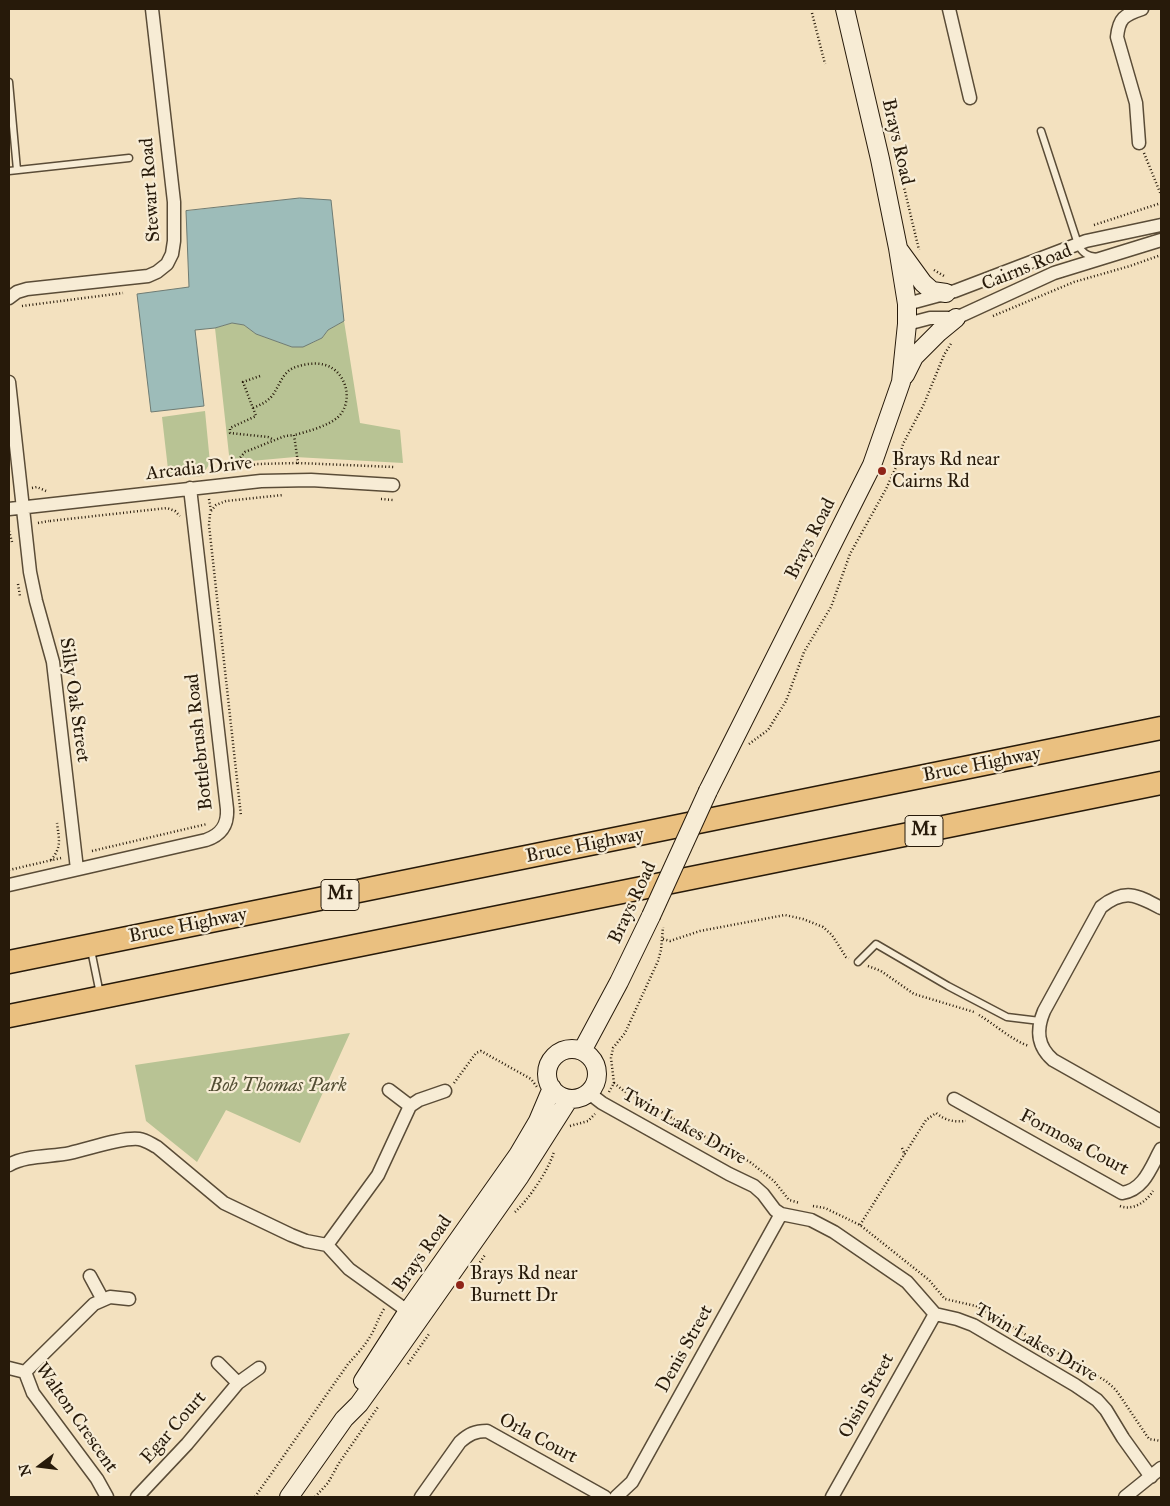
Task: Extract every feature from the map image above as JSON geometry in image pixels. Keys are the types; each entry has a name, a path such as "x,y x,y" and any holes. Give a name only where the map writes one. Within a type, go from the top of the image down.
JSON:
{"highway":[{"name":"Bruce Highway","path":"9,962 1161,728"},
{"name":"M1","path":"9,1016 1161,783"}],"main road":[{"name":"Brays Road","path":"582,1051 619,982 657,920 708,791 872,465 901,382 907,324 898,248 880,158 845,9"},
{"path":"898,248 923,283 932,291 946,285"},
{"path":"901,382 914,357 956,318"},
{"path":"575,1049 582,1051 595,1062 597,1079 594,1087 583,1097 569,1099 544,1090 549,1065 559,1053 575,1049"},
{"name":"Brays Road","path":"289,1497 344,1419 359,1404 414,1315 523,1147 543,1112 544,1090"},
{"name":"Brays Road","path":"414,1315 520,1176 569,1099"}],"street":[{"name":"Stewart Road","path":"9,298 17,292 27,289 148,276 162,269 170,259 174,241 174,202 152,9"},
{"path":"949,9 970,98"},
{"path":"1139,143 1136,103 1117,37 1121,20 1126,15 1142,9"},
{"name":"Cairns Road","path":"906,304 946,285 1078,244 1161,225"},
{"name":"Cairns Road","path":"907,324 930,318 956,318 1054,273 1161,240"},
{"name":"Silky Oak Street","path":"9,382 32,586 53,662 77,870"},
{"name":"Arcadia Drive","path":"9,509 286,479 393,485"},
{"name":"Bottlebrush Road","path":"9,885 211,838 220,833 227,820 190,488"},
{"path":"1161,908 1141,897 1131,894 1112,899 1101,907 1044,1011 1038,1034 1040,1044 1046,1054 1053,1060 1161,1121"},
{"path":"389,1090 410,1106"},
{"path":"328,1245 378,1175 410,1106 419,1100 445,1091"},
{"name":"Twin Lakes Drive","path":"589,1093 602,1103 728,1174 754,1186 774,1210 781,1214"},
{"name":"Formosa Court","path":"954,1099 1122,1192 1131,1192 1140,1186 1161,1149"},
{"path":"9,1164 126,1140 138,1139 147,1141 157,1147 224,1203 296,1237 328,1245 349,1269 414,1315"},
{"path":"781,1214 811,1220 834,1232 907,1282 916,1290 928,1308 936,1314"},
{"name":"Denis Street","path":"616,1497 632,1482 781,1214"},
{"path":"90,1276 103,1300"},
{"path":"25,1372 88,1310 110,1297 128,1299"},
{"name":"Twin Lakes Drive","path":"936,1314 973,1325 1088,1392 1106,1410 1151,1477"},
{"name":"Oisin Street","path":"832,1497 936,1314"},
{"path":"218,1363 238,1383"},
{"name":"Walton Crescent","path":"9,1368 25,1372 33,1394 97,1479 107,1497"},
{"name":"Egar Court","path":"137,1497 187,1444 238,1383 259,1368"},
{"name":"Orla Court","path":"421,1497 460,1442 477,1431 487,1431 605,1497"},
{"path":"1125,1497 1161,1468"}],"lane":[{"path":"9,82 17,170"},
{"path":"1041,131 1078,244 1088,256 1106,258"},
{"path":"9,171 129,158"},
{"path":"858,962 876,944 948,986 1007,1017 1040,1021"},
{"path":"90,945 101,997"}],"path":[{"path":"812,13 825,64"},
{"path":"1139,143 1149,162 1161,195"},
{"path":"895,151 920,253"},
{"path":"987,319 1074,282 1161,255"},
{"path":"930,267 946,285"},
{"path":"19,307 130,292"},
{"path":"744,748 768,730 786,700 804,652 831,607 850,554 886,489 897,465 903,444 924,404 944,355 955,336"},
{"path":"230,471 245,452 274,440 332,421 344,409 346,404 345,387 341,377 332,368 320,364 311,364 292,368 284,374 272,396 253,408"},
{"path":"260,376 243,382 256,416 230,428 230,433 274,440"},
{"path":"294,435 298,463"},
{"path":"222,472 257,464 298,463 369,467 394,466"},
{"path":"31,488 46,491 47,496"},
{"path":"211,513 216,505 226,501 286,494"},
{"path":"209,498 210,525 241,806 241,817 236,818"},
{"path":"376,498 393,500"},
{"path":"38,523 167,508 175,511 179,516 184,515"},
{"path":"202,514 211,513"},
{"path":"49,516 50,521"},
{"path":"9,532 13,543"},
{"path":"17,580 21,598"},
{"path":"51,860 57,853 60,845 56,817"},
{"path":"92,851 212,823"},
{"path":"9,870 61,858"},
{"path":"662,939 666,941 700,931 785,916 803,919 823,927 832,934 846,957 881,971 914,994 974,1012 1004,1030 1019,1043 1029,1046 1040,1044"},
{"path":"611,1089 614,1083 612,1053 625,1033 658,961 662,939 657,920"},
{"path":"445,1091 452,1086 476,1053 481,1051 531,1079 544,1090"},
{"path":"860,1225 926,1120 936,1113 944,1120 971,1123"},
{"path":"902,1148 905,1155"},
{"path":"1115,1204 1125,1208 1134,1207 1148,1199 1157,1184"},
{"path":"398,1291 403,1285 414,1281"},
{"path":"256,1497 348,1364 364,1347 384,1310"}],"green space":[{"path":"344,321 360,423 400,430 403,463 295,457 230,464 215,328 232,323 244,325 256,334 292,347 312,343 322,338 328,330"},
{"path":"205,411 210,463 202,476 169,478 162,417"},
{"name":"Bob Thomas Park","path":"350,1033 300,1143 226,1110 197,1162 146,1121 135,1065"}],"water":[{"path":"300,198 331,200 344,321 328,330 322,338 303,347 292,347 256,334 244,325 232,323 215,328 195,330 204,406 151,412 137,294 189,287 186,211"}],"place":[{"name":"Brays Rd near Cairns Rd","path":"882,471"},
{"name":"Brays Rd near Burnett Dr","path":"460,1285"}]}
